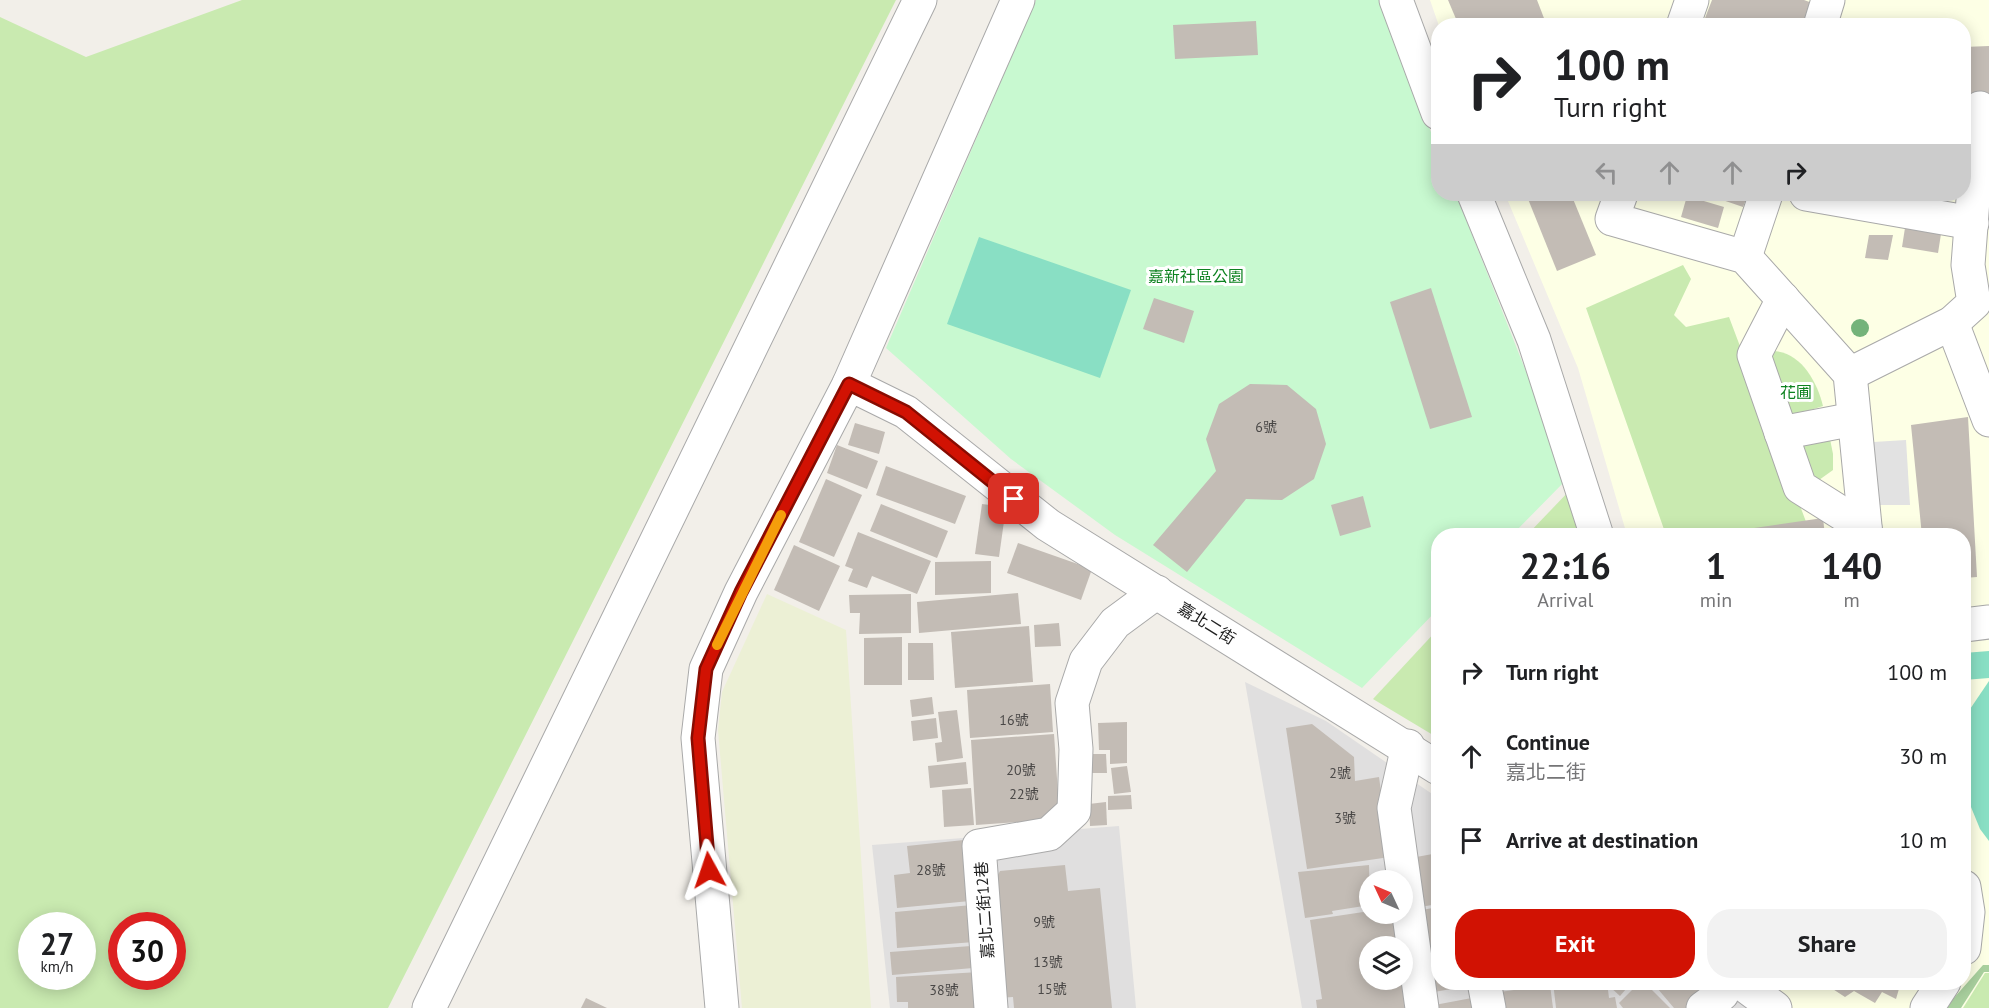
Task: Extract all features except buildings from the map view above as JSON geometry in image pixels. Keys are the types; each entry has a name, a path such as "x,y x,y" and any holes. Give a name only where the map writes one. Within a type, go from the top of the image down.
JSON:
{"street":[{"path":"429,1008 920,0"},
{"path":"722,1008 698,738 706,669 741,592 849,384 1018,0"},
{"path":"1396,0 1431,94"},
{"path":"1686,18 1692,0"},
{"path":"1822,18 1828,0"},
{"path":"1980,108 1968,265 1972,311 1989,420"},
{"path":"1477,201 1534,340 1594,528"},
{"path":"1618,201 1612,219 1745,257 1850,374 1866,528"},
{"path":"1745,257 1764,201"},
{"path":"1850,201 1972,223"},
{"path":"1783,299 1754,355 1800,487 1860,528"},
{"path":"1850,374 1972,311"},
{"name":"嘉北二街","path":"849,384 906,412 1048,525 1408,746 1431,763"},
{"path":"1781,433 1854,419"},
{"name":"嘉北二街12巷","path":"992,1008 979,846 1049,834 1074,811 1076,749 1072,703 1086,661 1115,623 1156,592"},
{"path":"1971,624 1989,622"},
{"path":"1408,746 1394,808 1422,1008"},
{"path":"1971,955 1989,953"},
{"path":"1486,990 1489,1008"},
{"path":"1703,1008 1722,994 1722,990"},
{"path":"1751,990 1775,1008"},
{"path":"1927,1008 1939,990"}],"shaded area":[{"path":"1430,0 1989,0 1989,1008 1778,1008 1758,990 1971,990 1971,528 1625,528 1578,368 1508,201 1971,201 1971,18 1436,18"},
{"path":"1906,440 1910,505 1863,505 1857,443"},
{"path":"767,594 846,630 871,1008 742,1008 718,730 722,692"},
{"path":"1245,682 1326,721 1431,793 1431,990 1722,990 1749,1008 1302,1008"},
{"path":"1119,826 1136,1008 890,1008 872,845"}],"green space":[{"path":"242,0 896,0 388,1008 0,1008 0,17 86,57"},
{"name":"嘉新社區公園","path":"1036,0 1379,0 1431,132 1431,201 1459,201 1568,478 1519,528 1431,528 1431,616 1362,688 1115,535 1011,459 886,348"},
{"path":"979,237 1131,290 1100,378 947,324"},
{"path":"1683,265 1691,279 1674,315 1686,327 1729,317 1808,528 1664,528 1586,308"},
{"name":"花圃","path":"1772,351 1791,356 1806,369 1823,406 1785,418 1768,374"},
{"name":"花圃","path":"1829,434 1833,470 1819,480 1808,477 1793,441"},
{"path":"1573,487 1583,528 1534,528"},
{"path":"1431,637 1431,734 1373,699"},
{"path":"1989,651 1989,678 1971,679 1971,652"},
{"path":"1989,681 1989,841 1980,829 1971,807 1971,708"},
{"path":"1983,965 1989,965 1989,972 1984,972 1961,1008 1945,1008 1961,990 1971,990 1971,979"},
{"path":"1985,973 1989,973 1989,1008 1963,1008"}],"slow traffic":[{"path":"717,645 741,592 781,515"}],"route":[{"path":"709,870 698,738 706,669 741,592 849,384 906,412 1014,499"}]}
